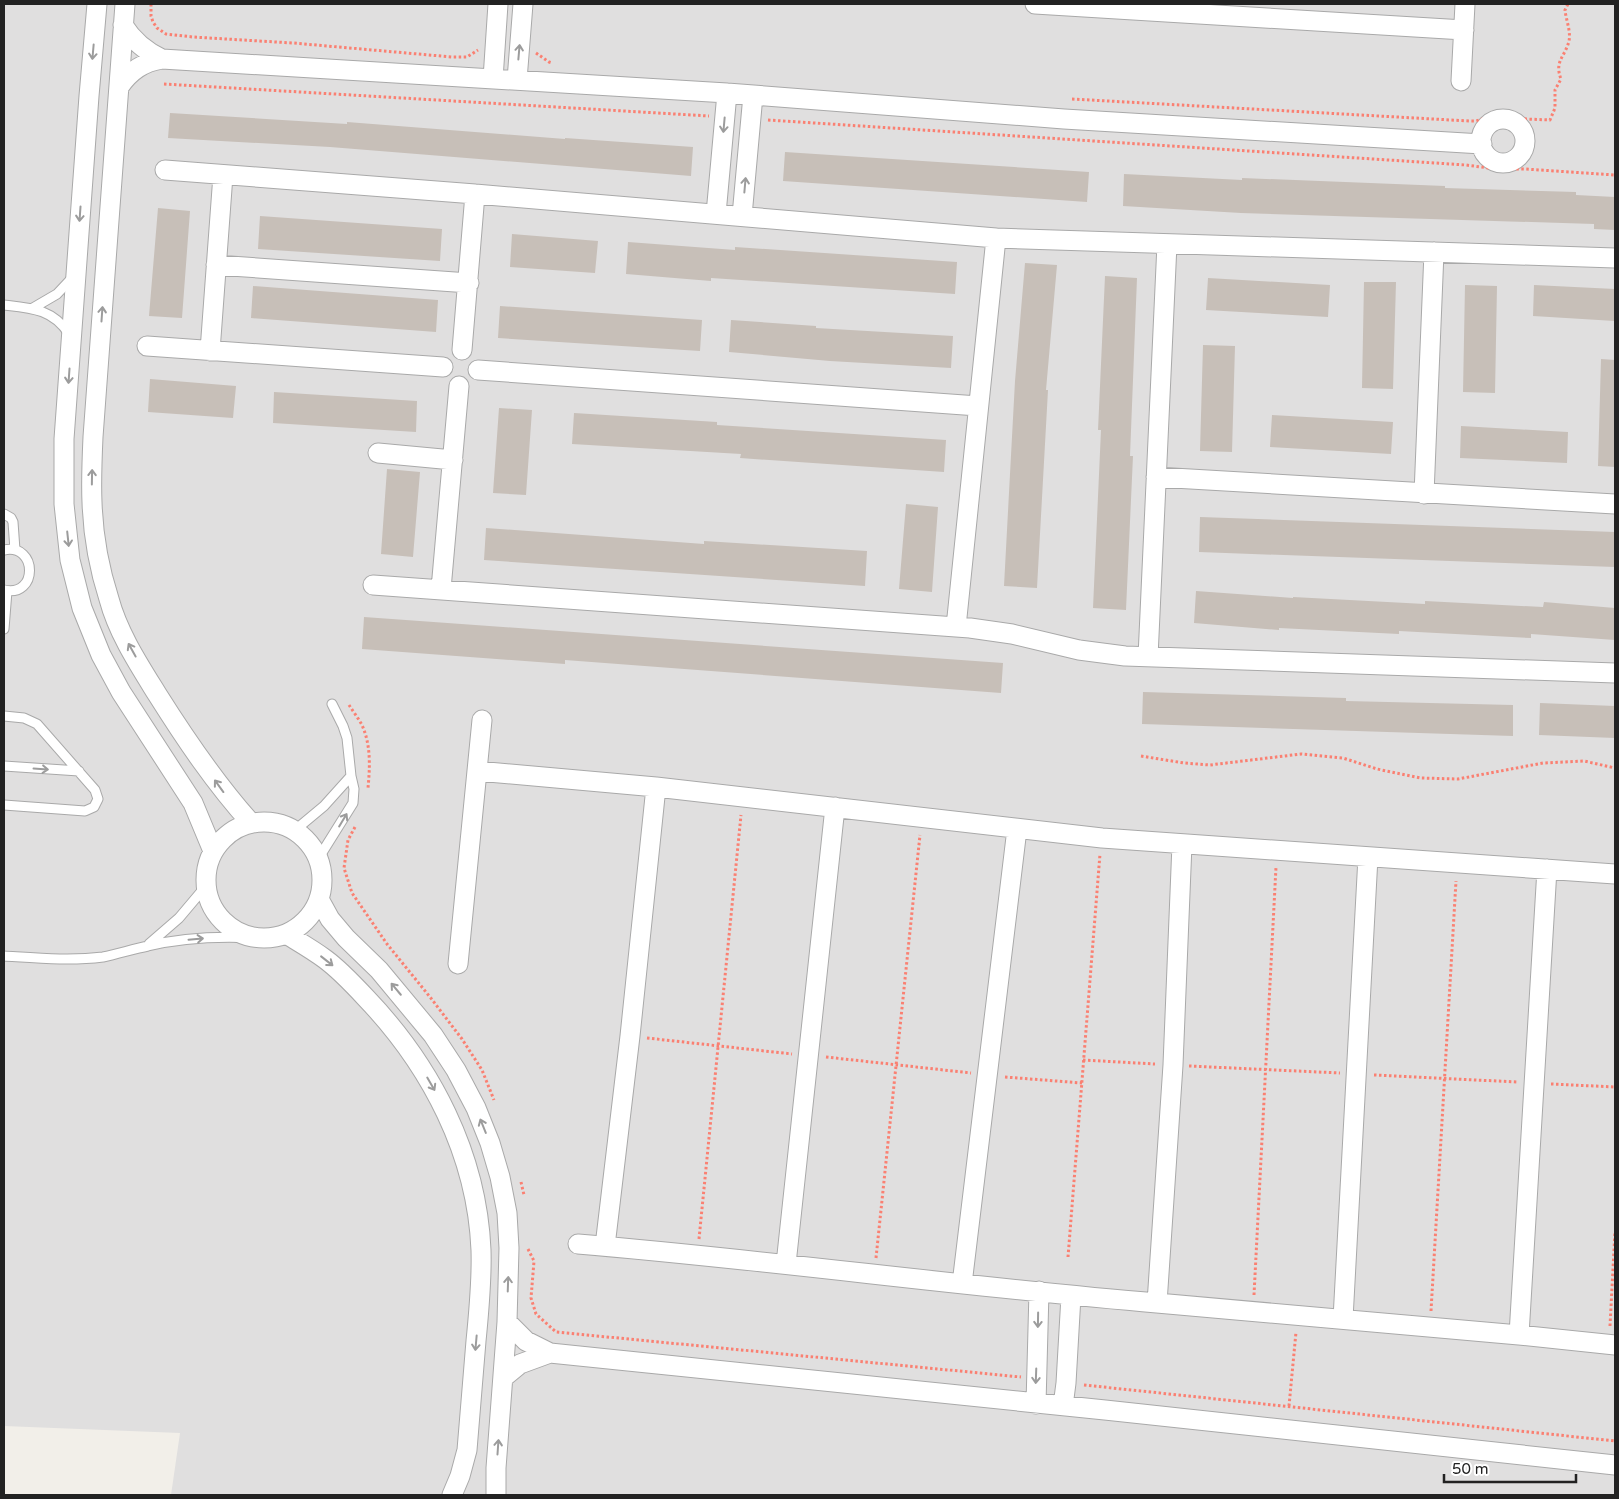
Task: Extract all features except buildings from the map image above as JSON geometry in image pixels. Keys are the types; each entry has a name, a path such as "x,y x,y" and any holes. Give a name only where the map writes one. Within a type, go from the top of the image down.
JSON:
{"street":[{"path":"97,4 64,440 64,504 70,560 82,608 101,655 121,692 193,803 213,851"},
{"path":"125,4 93,437 92,502 98,554 109,601 125,638 145,675 199,758 225,794 251,823"},
{"path":"493,79 498,4"},
{"path":"517,80 523,4"},
{"path":"1035,4 1214,9 1464,30"},
{"path":"1462,81 1464,4"},
{"path":"123,25 144,49 162,59"},
{"path":"119,87 133,71 142,65 162,59 727,93 1064,119 1482,144"},
{"path":"716,214 727,93"},
{"path":"742,216 753,95"},
{"path":"165,170 996,238 1615,258"},
{"path":"210,351 223,175"},
{"path":"462,350 475,194"},
{"path":"956,626 996,238"},
{"path":"1148,657 1167,244"},
{"path":"1424,494 1434,252"},
{"path":"216,264 469,283"},
{"path":"146,346 442,367"},
{"path":"462,350 472,354 478,364 478,370 477,375 470,384 459,386 454,385 445,378 442,367 451,353 462,350"},
{"path":"478,370 978,406"},
{"path":"440,589 459,386"},
{"path":"378,453 453,460"},
{"path":"1156,477 1615,504"},
{"path":"373,585 956,626 1012,634 1079,650 1148,657 1615,673"},
{"path":"458,964 482,720"},
{"path":"477,771 656,787 1102,838 1615,874"},
{"path":"605,1246 630,1036 656,787"},
{"path":"786,1264 835,807"},
{"path":"251,823 273,823 294,831 304,838 312,848 318,859 321,872 322,886 319,899 312,914 300,926 286,934 272,938 258,938 245,935 223,922 214,911 206,886 208,862 213,851 229,833 251,823"},
{"path":"962,1284 1017,828"},
{"path":"1157,1303 1173,1065 1182,844"},
{"path":"1343,1319 1368,857"},
{"path":"1519,1334 1547,870"},
{"path":"319,899 330,919 346,938 379,970 433,1035 456,1070 476,1108 490,1143 500,1177 507,1213 509,1248 507,1322 496,1468 496,1495"},
{"path":"286,934 324,958 346,977 386,1018 429,1080 447,1112 471,1180 478,1215 481,1250 480,1285 467,1450 460,1476 452,1495"},
{"path":"578,1244 697,1254 1071,1296 1519,1334 1612,1345"},
{"path":"1036,1404 1038,1291"},
{"path":"1063,1406 1071,1296"},
{"path":"507,1322 526,1341 550,1353 1615,1465"},
{"path":"503,1378 529,1359 550,1353"}],"lane":[{"path":"33,308 57,294 76,274"},
{"path":"4,305 33,308 56,320 65,328 71,339"},
{"path":"4,514 11,518 13,522 15,550"},
{"path":"4,550 15,550 26,558 29,564 29,578 20,588 5,591 4,629"},
{"path":"318,859 353,803 354,789 347,738 332,704"},
{"path":"4,716 24,718 38,724 98,794 97,804 90,810 85,811 4,805"},
{"path":"4,766 79,771"},
{"path":"294,831 324,806 351,776"},
{"path":"147,946 179,918 206,886"},
{"path":"4,956 50,959 88,958 118,954 147,946 191,939 214,937 258,938"}],"path":[{"path":"151,4 151,16 158,28 166,34 452,57 476,53 483,44 495,45"},
{"path":"1072,100 1469,121 1476,121 1502,113 1526,119 1550,120 1555,108 1555,90 1561,79 1558,71 1560,60 1569,40 1570,31 1564,10 1568,4"},
{"path":"520,47 533,49 539,56 549,62 558,63"},
{"path":"164,84 724,117"},
{"path":"751,119 1466,165 1496,169 1526,169 1615,175"},
{"path":"1141,756 1210,765 1301,754 1343,758 1377,769 1421,778 1458,779 1543,763 1584,761 1615,768"},
{"path":"697,1254 743,798"},
{"path":"874,1274 922,817"},
{"path":"1068,1257 1102,838"},
{"path":"1253,1311 1277,850"},
{"path":"1430,1327 1458,863"},
{"path":"630,1036 988,1075 1082,1083"},
{"path":"1612,1345 1615,1231"},
{"path":"1289,1406 1297,1315"},
{"path":"1066,1383 1615,1441"}],"shaded area":[{"path":"4,4 1615,4 1615,1495 171,1495 180,1433 4,1426"}]}
